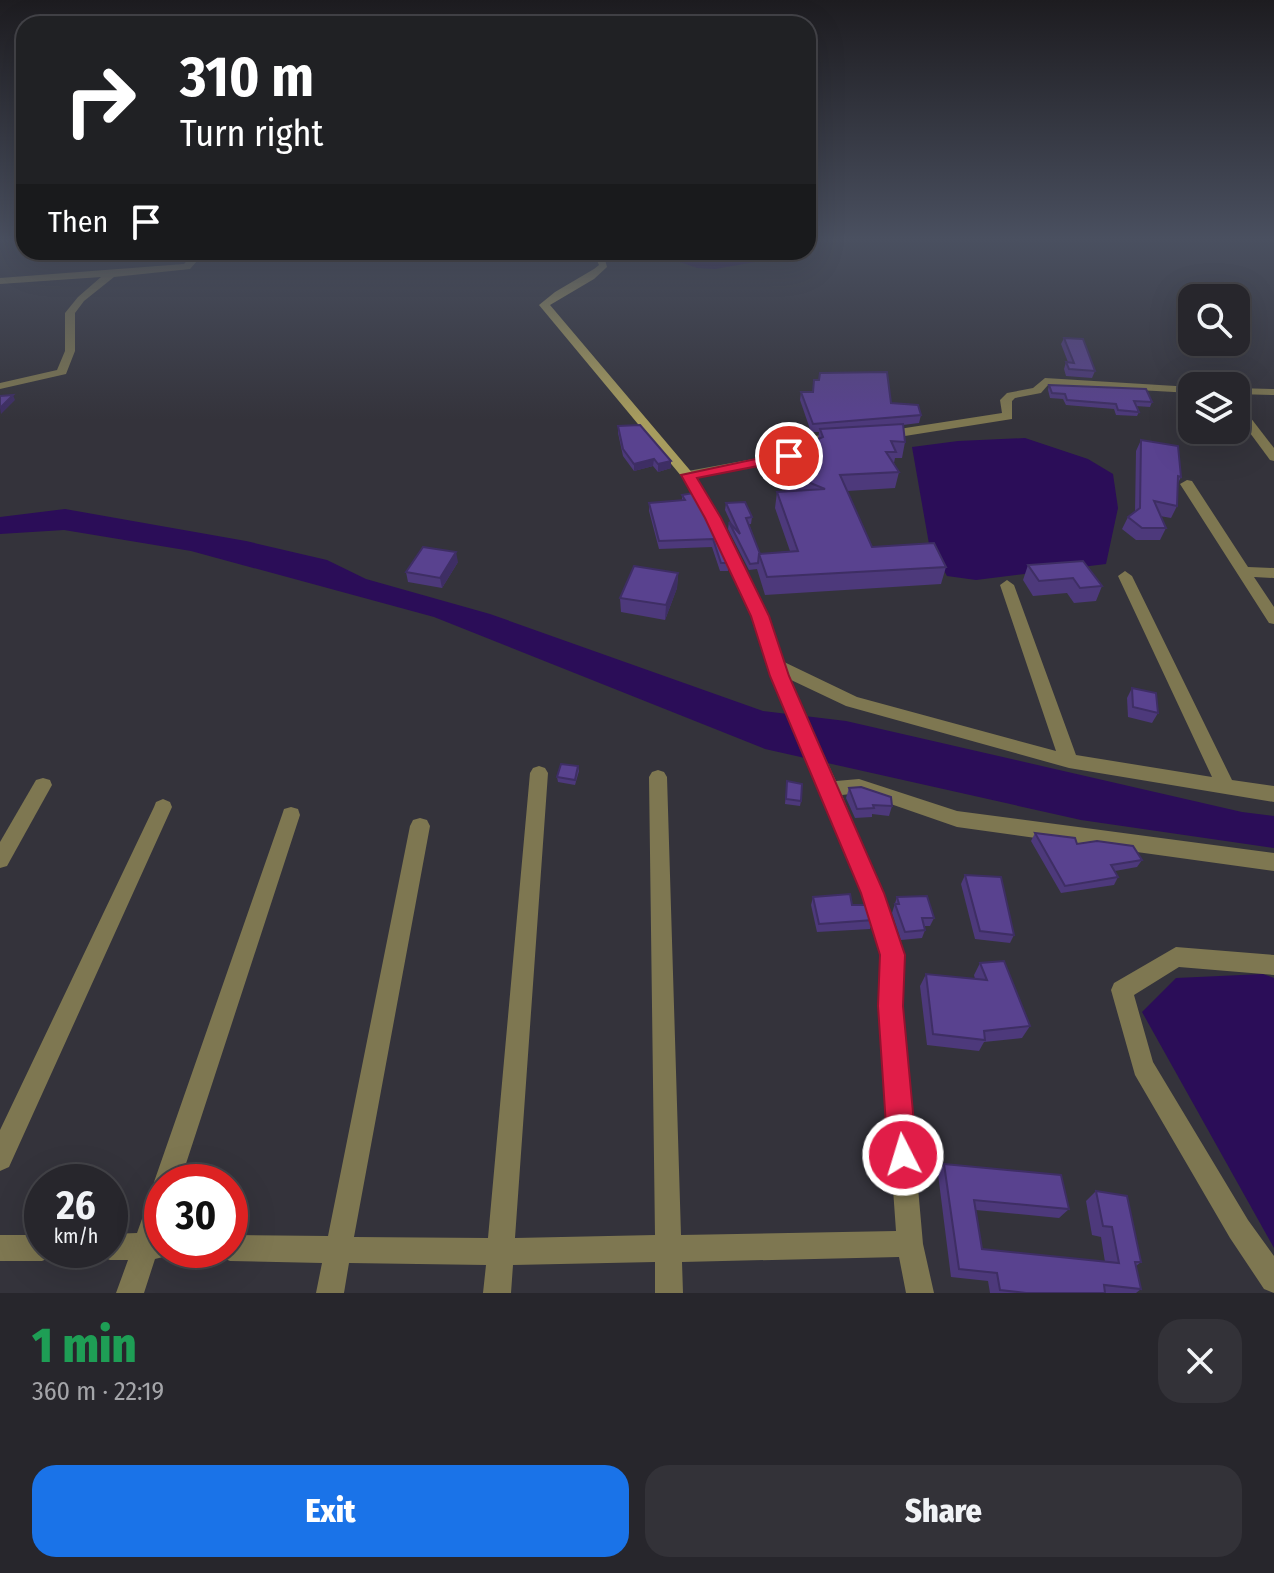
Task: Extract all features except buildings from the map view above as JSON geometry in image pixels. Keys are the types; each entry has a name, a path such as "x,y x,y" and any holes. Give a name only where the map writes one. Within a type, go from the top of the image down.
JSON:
{"street":[{"path":"0,386 62,372 70,351 70,313 81,299"},
{"path":"550,299 544,305 688,475 704,504 760,616 778,670 872,893 892,955 891,1006 910,1244 920,1293"},
{"path":"872,436 1008,416 1006,400 1011,395 1037,391 1045,381 1178,389"},
{"path":"1250,391 1274,392"},
{"path":"1250,425 1274,457"},
{"path":"688,475 808,452 803,440 848,437"},
{"path":"1187,484 1274,619"},
{"path":"1244,572 1274,573"},
{"path":"1125,576 1227,788"},
{"path":"1007,585 1069,761"},
{"path":"778,670 852,702 1069,761 1274,794"},
{"path":"497,1293 539,773"},
{"path":"658,777 669,1293"},
{"path":"0,860 43,785"},
{"path":"828,785 859,786 957,819 1274,862"},
{"path":"0,1158 163,807"},
{"path":"173,1164 291,815"},
{"path":"330,1293 420,826"},
{"path":"1274,965 1176,957 1122,990 1143,1067 1239,1229 1274,1279"},
{"path":"248,1248 501,1251 910,1244"},
{"path":"0,1248 24,1248"},
{"path":"130,1293 144,1266"}],"shaded area":[{"path":"1025,438 1088,459 1113,474 1118,508 1106,564 976,580 947,576 929,544 912,447"},
{"path":"65,509 246,541 327,560 366,579 490,614 763,711 846,721 1242,812 1274,816 1274,848 1081,820 765,749 434,617 191,551 64,530 0,534 0,517"},
{"path":"1263,974 1274,978 1274,1248 1142,1012 1176,978"}],"route":[{"path":"789,456 688,475 713,518 760,616 780,676 872,893 892,955 891,1006 903,1155"}]}
